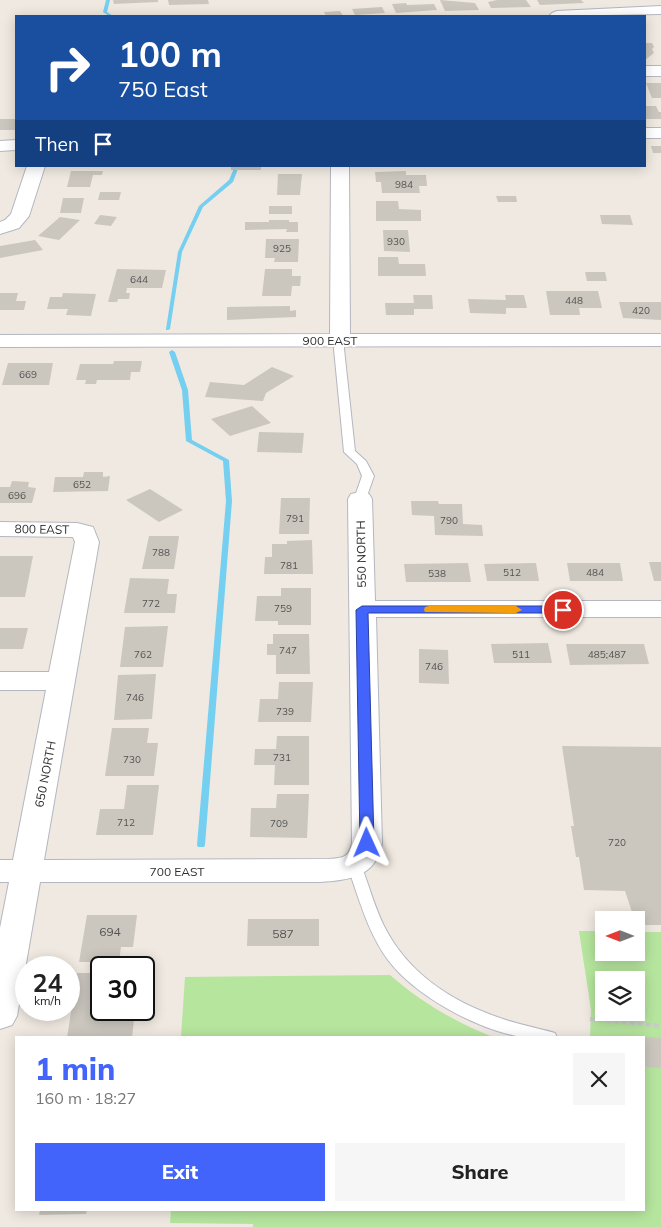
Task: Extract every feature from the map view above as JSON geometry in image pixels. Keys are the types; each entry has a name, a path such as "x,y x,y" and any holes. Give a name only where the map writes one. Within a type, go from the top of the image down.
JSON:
{"street":[{"path":"574,15 661,10"},
{"path":"646,71 661,72"},
{"path":"646,133 661,132"},
{"path":"0,146 15,145"},
{"path":"0,228 12,224 18,219 36,167"},
{"path":"340,167 340,340"},
{"name":"900 EAST","path":"0,341 661,340"},
{"name":"550 NORTH","path":"354,865 364,857 367,843 360,499"},
{"name":"800 EAST","path":"0,529 62,529 84,532"},
{"name":"650 NORTH","path":"0,1016 13,871 62,681 86,548 84,532"},
{"path":"362,610 661,610"},
{"path":"0,681 62,681"},
{"name":"700 EAST","path":"13,871 320,871 354,865"}],"lane":[{"path":"340,340 339,349 350,452 362,463 368,476 360,499"},
{"path":"354,865 380,934 396,960 414,978 434,995 467,1012 542,1036"}],"path":[{"path":"590,1019 661,1026"}],"green space":[{"path":"579,931 595,931 595,961 645,961 645,932 661,932 661,1227 253,1227 253,1224 170,1223 171,1211 645,1211 645,1036 590,1036 591,1010"},
{"path":"390,975 439,1011 491,1036 181,1036 185,977"}],"building":[{"path":"113,0 158,0 158,2 114,4"},
{"path":"168,0 208,0 209,4 169,5"},
{"path":"440,0 475,3 479,10 445,11"},
{"path":"497,0 526,0 531,7 491,8 488,2"},
{"path":"537,0 581,0 584,3 540,5"},
{"path":"406,3 407,5 434,4 437,10 396,13 392,4"},
{"path":"382,7 385,13 355,15 352,9"},
{"path":"340,11 342,15 326,15 324,12"},
{"path":"646,43 652,43 654,53 646,59"},
{"path":"646,83 661,83 661,98 652,98"},
{"path":"646,106 656,106 659,112 661,112 661,119 646,119"},
{"path":"0,119 15,119 15,130 0,130"},
{"path":"651,146 661,146 661,153 653,153"},
{"path":"231,167 261,167 261,170 231,170"},
{"path":"71,171 103,171 102,175 93,175 90,187 67,187"},
{"path":"406,171 406,175 426,175 427,186 419,186 420,193 382,193 381,182 376,182 375,172"},
{"path":"278,174 302,174 300,195 277,195"},
{"path":"100,192 121,192 119,200 98,200"},
{"path":"496,196 516,196 517,202 498,202"},
{"path":"63,198 84,198 81,213 60,213"},
{"path":"376,201 398,201 399,209 421,210 421,221 376,221"},
{"path":"269,206 292,206 292,214 269,214"},
{"path":"100,215 117,217 111,226 94,224"},
{"path":"600,215 630,215 633,225 602,224"},
{"path":"60,217 80,220 59,240 38,236"},
{"path":"269,220 298,222 298,232 286,232 287,229 245,230 245,222 269,222"},
{"path":"383,230 408,230 410,252 384,251"},
{"path":"266,239 299,239 298,262 274,262 275,258 265,258"},
{"path":"35,240 43,250 0,258 0,246"},
{"path":"378,257 398,257 399,264 425,264 426,276 378,276"},
{"path":"117,269 166,270 162,288 127,288 126,293 130,293 129,299 118,299 117,302 108,302"},
{"path":"265,269 292,269 292,276 301,276 300,286 292,286 291,296 262,296"},
{"path":"585,272 605,272 607,281 587,281"},
{"path":"546,291 598,291 602,308 579,308 580,315 550,315"},
{"path":"0,293 18,293 16,301 26,301 24,310 0,310"},
{"path":"63,293 96,294 91,316 66,315 68,309 47,309 50,297 62,297"},
{"path":"413,295 432,295 433,309 414,309 414,315 386,315 385,303 414,303"},
{"path":"505,295 524,295 527,308 506,308 506,314 470,313 468,299 506,300"},
{"path":"619,302 661,302 661,320 623,318"},
{"path":"290,306 290,311 296,310 296,317 227,320 227,307"},
{"path":"114,361 142,361 140,372 131,372 130,380 97,380 96,384 85,384 86,380 76,380 80,364 113,364"},
{"path":"8,363 53,363 49,385 2,385"},
{"path":"272,367 294,376 266,393 263,401 205,397 210,382 244,385"},
{"path":"252,406 271,423 230,436 211,419"},
{"path":"259,432 304,433 302,453 257,452"},
{"path":"84,472 103,472 103,477 110,476 108,491 53,492 55,477 83,477"},
{"path":"12,481 29,482 28,487 36,488 32,503 0,503 0,487 10,487"},
{"path":"150,489 183,510 159,522 126,500"},
{"path":"281,498 310,498 309,534 279,534"},
{"path":"411,501 438,501 439,504 462,504 463,524 482,525 483,536 435,535 434,516 412,515"},
{"path":"149,536 179,536 174,569 142,569"},
{"path":"312,540 313,574 264,574 265,557 272,557 272,544"},
{"path":"0,556 33,556 25,597 0,597"},
{"path":"649,562 661,562 661,581 654,581"},
{"path":"468,563 471,582 406,582 404,564"},
{"path":"536,563 539,581 487,581 484,564"},
{"path":"567,563 620,563 623,581 570,581"},
{"path":"130,578 169,579 167,594 177,594 175,613 124,613"},
{"path":"281,588 311,588 311,625 278,625 278,621 255,621 257,596 281,596"},
{"path":"168,626 163,667 120,667 125,627"},
{"path":"0,628 28,628 23,649 0,649"},
{"path":"273,634 309,634 310,674 276,674 276,655 267,655 267,644 273,644"},
{"path":"548,643 552,663 494,663 491,644"},
{"path":"566,644 644,644 649,664 570,665"},
{"path":"419,649 448,650 449,684 419,683"},
{"path":"156,674 152,719 114,720 118,675"},
{"path":"279,682 313,682 311,722 258,722 260,699 278,699"},
{"path":"112,728 149,728 147,743 158,743 154,776 105,776"},
{"path":"277,736 309,736 309,785 274,785 275,765 254,765 255,749 276,749"},
{"path":"562,746 661,747 661,925 645,925 645,911 632,911 625,891 584,890 579,857 576,857 571,826 574,826"},
{"path":"127,785 159,785 153,835 96,835 100,809 124,809"},
{"path":"277,794 309,794 307,838 250,837 251,808 276,808"},
{"path":"87,915 137,915 133,947 121,947 120,956 90,956 90,962 80,962"},
{"path":"248,919 319,919 319,946 247,946"},
{"path":"80,973 90,973 90,1021 134,1021 132,1036 67,1036 70,1021 80,1021"},
{"path":"645,1037 661,1038 661,1068 645,1067"},
{"path":"40,1211 87,1211 86,1214 39,1215"}],"waterway":[{"path":"108,0 105,12 110,15"},
{"path":"168,329 180,252 201,206 231,181 237,167"},
{"path":"172,352 185,390 189,441 226,460 229,501 201,845"}],"slow traffic":[{"path":"429,610 516,610"}],"route":[{"path":"367,843 362,610 563,610"}]}
